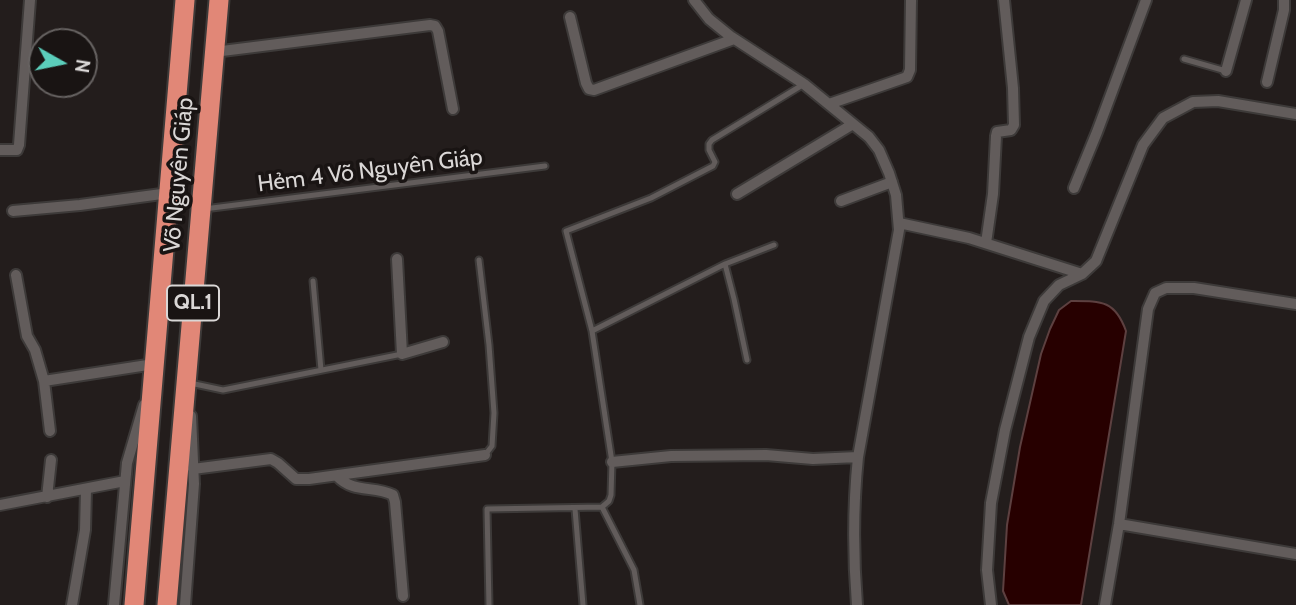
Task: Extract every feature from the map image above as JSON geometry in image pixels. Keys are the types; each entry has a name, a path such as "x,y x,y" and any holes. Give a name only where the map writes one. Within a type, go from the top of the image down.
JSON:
{"highway":[{"name":"Võ Nguyên Giáp","path":"134,605 185,0"},
{"name":"Võ Nguyên Giáp","path":"167,605 219,0"}],"street":[{"path":"0,150 17,150 19,145 30,0"},
{"path":"694,0 709,19 734,39 804,84 869,137 879,150 896,195 898,240 858,457 853,558 857,605"},
{"path":"829,104 907,77 910,71 911,0"},
{"path":"986,243 993,194 996,136 997,132 1012,130 1014,125 1004,0"},
{"path":"1074,188 1146,0"},
{"path":"1226,71 1246,0"},
{"path":"1267,82 1284,0"},
{"path":"570,17 586,83 589,89 594,90 734,39"},
{"path":"214,52 435,26 453,109"},
{"path":"991,605 987,570 991,503 1005,430 1029,337 1044,301 1059,285 1082,274 1096,261 1143,145 1164,118 1193,102 1218,101 1296,114"},
{"path":"737,194 853,124"},
{"path":"841,201 892,182"},
{"path":"13,211 169,193"},
{"path":"899,223 986,243 1082,274"},
{"path":"397,259 402,354 443,342"},
{"path":"16,275 27,336 39,360 44,381 50,431"},
{"path":"1105,605 1119,524 1148,309 1156,293 1166,288 1194,288 1296,304"},
{"path":"185,605 194,484 188,351"},
{"path":"44,381 154,368 127,463 114,605"},
{"path":"193,469 271,459 296,479 337,476 485,455"},
{"path":"612,462 671,456 766,455 813,459 858,457"},
{"path":"47,497 51,460"},
{"path":"337,476 351,486 393,495 403,596"},
{"path":"0,505 125,481"},
{"path":"72,605 85,530 86,490"},
{"path":"1119,524 1296,554"}],"lane":[{"path":"1184,59 1226,71"},
{"path":"489,605 487,509 602,507 611,495 612,462 592,331 566,231 650,198 713,166 715,162 709,150 712,140 804,84"},
{"name":"Hẻm 4 Võ Nguyên Giáp","path":"201,210 545,166"},
{"path":"592,331 724,264 774,245"},
{"path":"479,260 494,413 492,446 485,455"},
{"path":"724,264 747,360"},
{"path":"313,281 321,370"},
{"path":"190,383 223,390 402,354"},
{"path":"602,507 634,570 640,605"},
{"path":"575,509 583,605"}],"shaded area":[{"path":"1071,301 1106,304 1117,313 1126,331 1081,605 1009,605 1003,591 1007,525 1020,447 1041,354 1059,310"}]}
